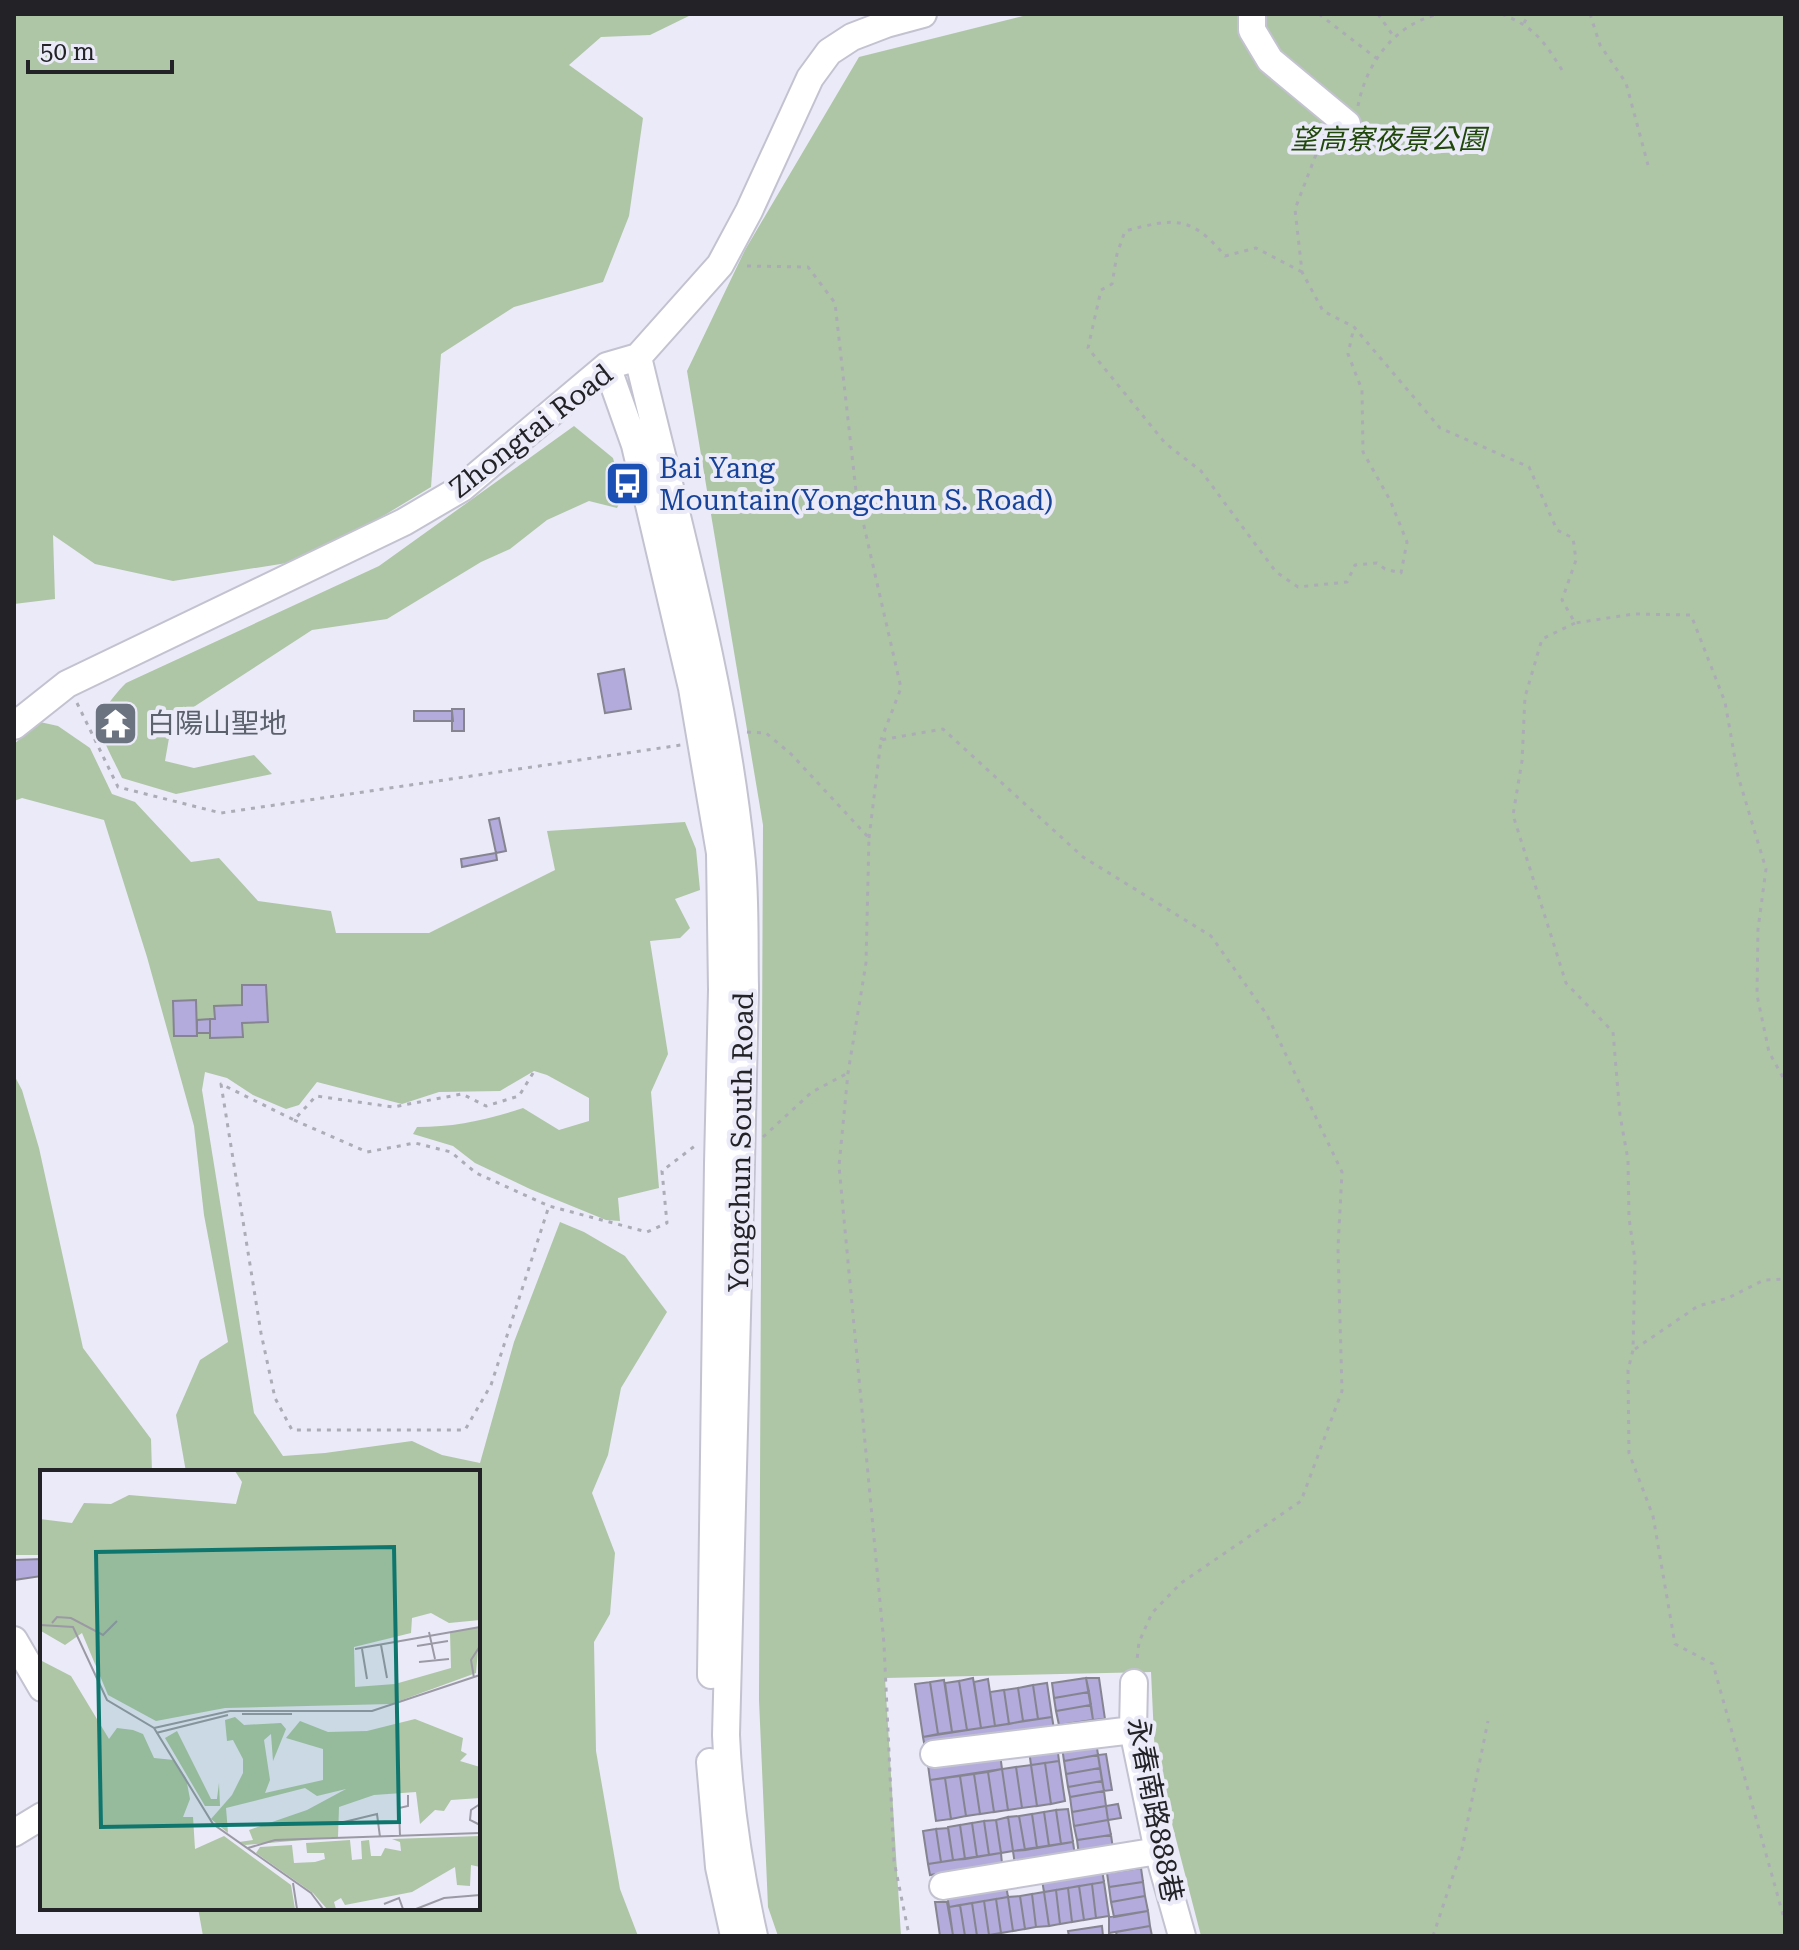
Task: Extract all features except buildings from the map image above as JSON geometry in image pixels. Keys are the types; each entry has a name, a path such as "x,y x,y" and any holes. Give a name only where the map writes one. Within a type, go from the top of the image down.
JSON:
{"street":[{"name":"Zhongtai Road","path":"14,726 67,684 404,522 462,488 607,366 638,357 720,265 749,211 810,78 829,52 852,37 923,14"},
{"path":"1252,14 1252,30 1270,60 1352,116"},
{"name":"Yongchun South Road","path":"638,357 707,647 729,760 742,856 729,1152 719,1784 719,1867 734,1936"},
{"name":"Yongchun South Road","path":"607,366 635,445 692,688 720,853 734,989"},
{"path":"14,1640 40,1685"},
{"name":"永春南路888巷","path":"1134,1683 1133,1730 1158,1851 1182,1936"},
{"path":"934,1754 1133,1730"},
{"name":"Yongchun South Road","path":"719,1784 754,1936"},
{"path":"14,1833 40,1817"},
{"path":"943,1886 1158,1851"}],"path":[{"path":"1319,14 1376,58"},
{"path":"1378,14 1394,37"},
{"path":"1438,14 1394,37 1376,58 1352,116 1317,152 1295,209 1302,272 1323,311 1354,327 1440,428 1529,467 1557,530 1573,538 1576,560 1562,600 1575,623"},
{"path":"1502,14 1524,23 1545,41 1562,70"},
{"path":"1524,23 1529,14"},
{"path":"1590,14 1600,45 1626,83 1648,165"},
{"path":"1302,272 1256,248 1225,256 1208,236 1174,220 1125,231 1112,284 1101,290 1088,348 1165,443 1201,471 1276,572 1298,587 1347,582 1355,565 1377,563 1385,569 1401,573 1407,542 1390,500 1363,452 1362,390 1348,354 1354,327"},
{"path":"720,265 808,267 835,303 856,491 901,688 881,740 869,838 866,963 848,1073 839,1166 884,1644 894,1861 908,1930 912,1936"},
{"path":"1785,1081 1769,1052 1757,995 1758,929 1766,869 1738,776 1725,702 1691,615 1634,614 1575,623 1542,639 1525,697 1522,761 1513,815 1566,983 1613,1032 1620,1115 1628,1160 1629,1218 1635,1260 1633,1350 1628,1370 1629,1453 1653,1516 1675,1644 1713,1664 1785,1922"},
{"path":"67,684 118,787 221,813 681,745"},
{"path":"881,740 943,729 1083,857 1211,936 1267,1015 1342,1172 1338,1248 1342,1391 1301,1501 1181,1583 1152,1613 1139,1642 1134,1683"},
{"path":"743,732 766,733 791,754 869,838"},
{"path":"294,1120 316,1096 393,1107 462,1094 486,1106 519,1096 533,1073"},
{"path":"549,1206 491,1385 465,1430 292,1430 275,1398 261,1333 221,1084 367,1152 415,1143 451,1152 476,1173 549,1206 647,1232 667,1223 662,1171 692,1145 729,1152 766,1136 812,1092 848,1073"},
{"path":"1633,1350 1698,1306 1728,1298 1764,1280 1785,1279"},
{"path":"1433,1936 1462,1849 1488,1721"}],"green space":[{"path":"14,14 693,14 650,35 601,37 569,65 643,118 629,216 603,282 514,307 441,354 431,487 312,559 173,581 95,564 53,535 55,599 14,604"},
{"name":"望高寮夜景公園","path":"1031,14 1785,14 1785,1936 1201,1936 1155,1758 1151,1672 885,1678 901,1936 778,1936 768,1907 759,1700 763,825 687,371 745,250 859,57"},
{"path":"574,426 613,458 623,496 617,508 589,501 547,520 510,549 481,562 387,619 312,630 172,721 165,761 194,768 254,755 272,774 176,794 122,778 104,739 102,719 106,708 126,683 379,566"},
{"path":"40,722 58,726 90,748 112,794 135,802 191,862 219,858 258,901 331,911 336,933 429,933 555,870 547,831 685,822 696,849 700,890 675,899 690,928 680,938 650,941 668,1054 651,1092 659,1188 618,1198 620,1221 606,1220 530,1189 475,1163 453,1146 413,1134 417,1127 470,1122 523,1108 559,1130 589,1121 589,1098 547,1075 534,1071 500,1091 439,1092 402,1104 317,1082 299,1105 286,1109 253,1095 227,1078 205,1072 202,1090 254,1413 283,1456 412,1441 442,1455 480,1463 514,1342 560,1222 625,1256 667,1312 621,1388 608,1455 592,1493 615,1553 610,1614 594,1642 596,1751 620,1889 638,1936 203,1936 198,1910 480,1910 480,1470 186,1470 176,1415 200,1360 228,1342 204,1215 194,1126 147,957 104,820 22,798 14,801 14,744"},
{"path":"14,1075 22,1090 39,1148 83,1348 151,1439 152,1470 40,1470 40,1555 14,1555"}],"place":[{"name":"Bai Yang Mountain(Yongchun S. Road)","path":"628,484"},
{"name":"白陽山聖地","path":"116,723"}]}
